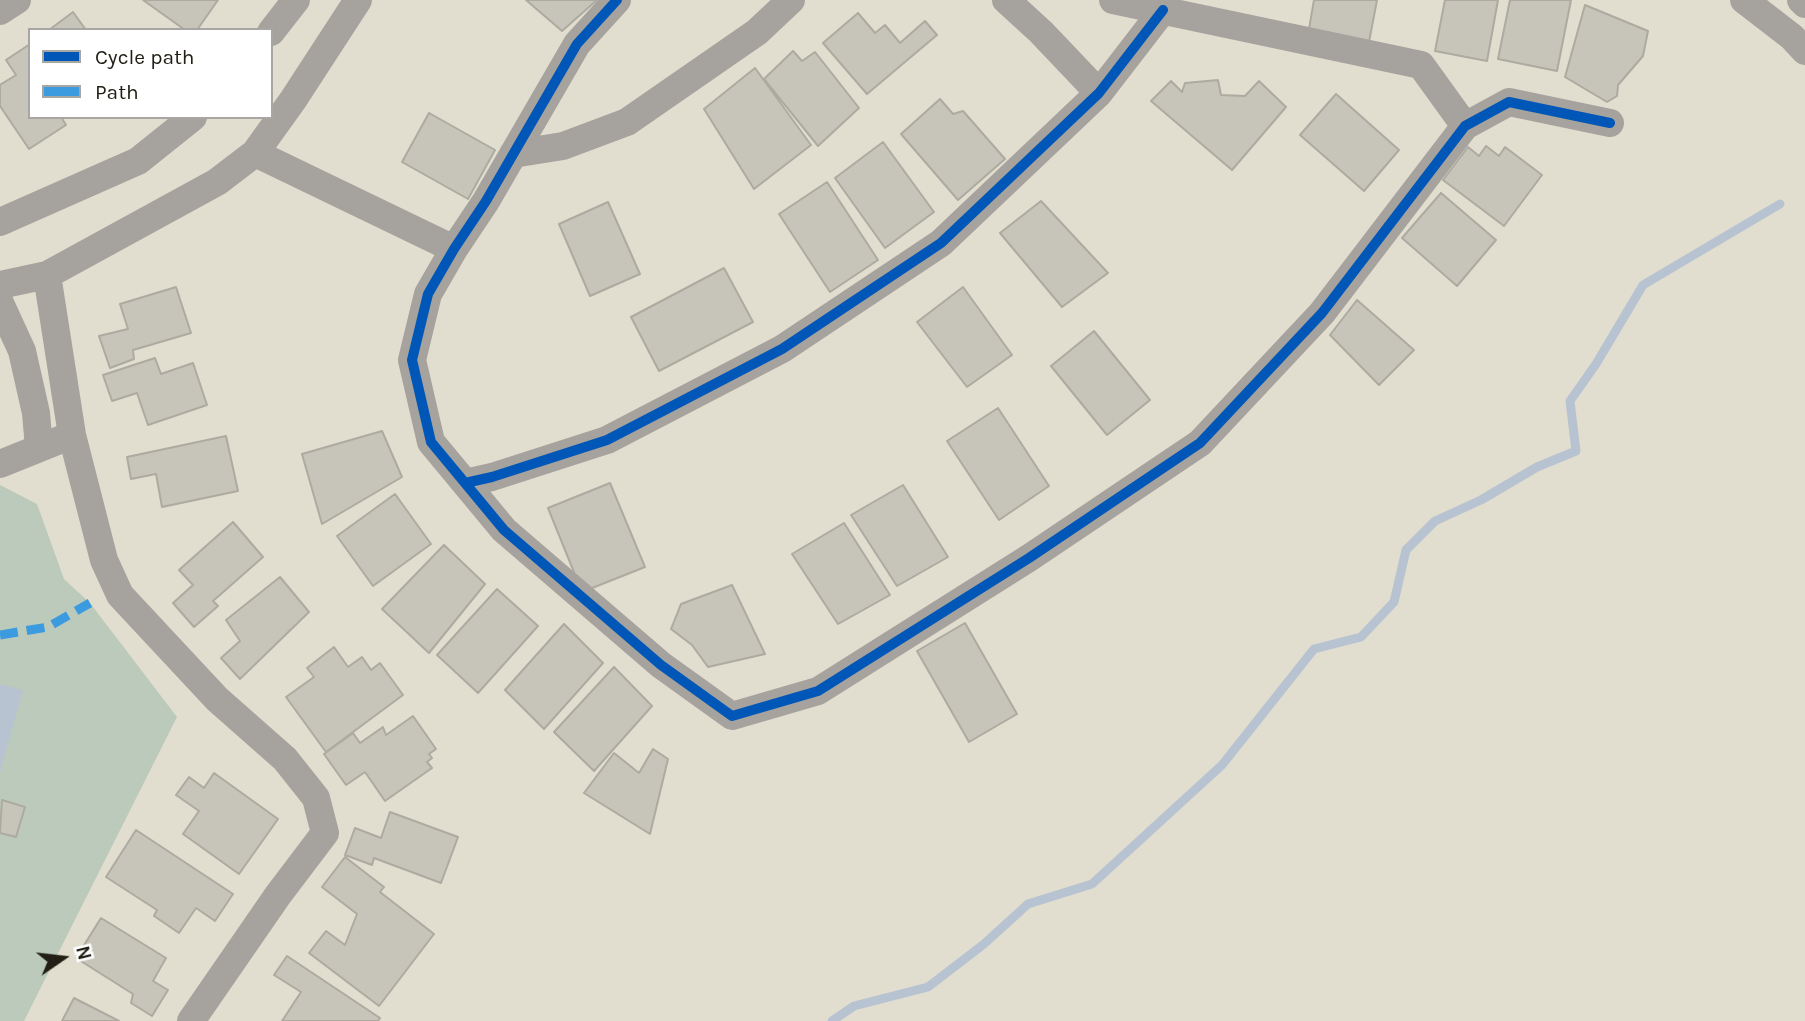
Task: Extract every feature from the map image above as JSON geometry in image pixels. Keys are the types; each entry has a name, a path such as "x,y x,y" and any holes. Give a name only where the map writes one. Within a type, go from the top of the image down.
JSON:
{"street":[{"path":"0,11 18,0"},
{"path":"273,29 296,0"},
{"path":"0,285 47,275 216,183 255,153 358,0"},
{"path":"617,0 577,44 428,294 412,360 431,442 504,530 661,665 732,716 818,691 1029,558 1200,443 1322,313 1465,126 1509,102 1610,123"},
{"path":"513,154 563,146 627,122 757,32 790,0"},
{"path":"1006,0 1041,32 1099,93"},
{"path":"1114,0 1421,65 1465,126"},
{"path":"1744,0 1792,37 1805,51"},
{"path":"1801,0 1805,4"},
{"path":"465,483 607,440 782,349 941,243 1099,93 1163,10"},
{"path":"0,222 138,161 190,119"},
{"path":"255,153 454,249"},
{"path":"47,275 72,435 104,560 120,595 217,699 285,759 316,798 325,834 271,905 191,1021"},
{"path":"0,303 22,351 36,413 39,448"},
{"path":"0,464 72,435"}],"green space":[{"path":"0,485 37,504 64,579 90,603 177,717 24,1021 0,1021"}],"water":[{"path":"0,684 23,690 0,772"}],"building":[{"path":"143,0 218,0 198,28 182,28"},
{"path":"526,0 597,0 562,31"},
{"path":"1314,0 1377,0 1369,42 1309,29"},
{"path":"1445,0 1498,0 1487,61 1435,51"},
{"path":"1510,0 1571,0 1557,71 1498,59"},
{"path":"1585,5 1648,31 1643,56 1618,85 1617,96 1607,102 1565,77"},
{"path":"73,12 85,28 52,28"},
{"path":"858,13 875,33 885,25 900,43 925,21 937,35 867,94 823,43"},
{"path":"28,45 28,119 62,119 66,125 29,149 0,106 0,85 16,75 6,60"},
{"path":"793,51 802,61 815,52 859,108 818,146 764,79"},
{"path":"755,68 811,145 754,189 704,109"},
{"path":"1218,80 1221,95 1245,96 1259,81 1286,107 1232,170 1151,101 1171,81 1182,92 1185,83"},
{"path":"1336,94 1399,150 1364,191 1300,135"},
{"path":"940,99 953,114 963,111 1005,159 958,200 901,134"},
{"path":"429,113 495,150 468,199 402,162"},
{"path":"883,142 934,212 885,248 835,178"},
{"path":"1486,146 1499,156 1505,147 1542,175 1504,226 1443,180 1468,147 1479,156"},
{"path":"827,182 878,260 830,292 779,214"},
{"path":"1441,193 1496,240 1457,286 1402,238"},
{"path":"1041,201 1108,273 1062,307 1000,233"},
{"path":"608,202 640,274 590,296 559,224"},
{"path":"724,268 753,322 659,371 631,317"},
{"path":"176,287 191,333 133,350 134,359 110,368 99,336 128,329 120,304"},
{"path":"963,287 1012,355 967,387 917,322"},
{"path":"1357,300 1414,350 1379,385 1330,335"},
{"path":"1094,331 1150,400 1107,435 1051,366"},
{"path":"155,358 161,374 193,363 207,405 148,425 137,393 112,401 103,375"},
{"path":"998,408 1049,486 999,520 947,441"},
{"path":"382,431 402,477 322,524 302,454"},
{"path":"226,436 238,491 162,507 156,474 131,479 127,457"},
{"path":"610,483 645,567 582,592 548,508"},
{"path":"903,485 948,557 897,586 851,515"},
{"path":"395,494 431,544 373,586 337,536"},
{"path":"233,522 263,557 213,601 218,606 194,627 173,603 193,585 179,570"},
{"path":"844,523 890,595 838,624 792,554"},
{"path":"444,545 485,584 429,653 382,609"},
{"path":"280,577 309,612 240,679 221,658 240,641 226,620"},
{"path":"732,585 765,654 708,667 692,645 671,629 681,604"},
{"path":"497,589 538,626 478,693 437,655"},
{"path":"965,623 1017,714 969,742 917,651"},
{"path":"564,624 603,663 544,729 505,690"},
{"path":"334,647 348,667 362,657 371,670 380,663 403,695 326,752 286,697 314,677 307,668"},
{"path":"614,667 652,706 594,771 554,732"},
{"path":"413,716 436,749 429,754 432,758 427,762 432,768 385,801 365,772 346,785 324,754 353,733 360,743 383,727 386,735"},
{"path":"653,749 668,759 650,834 584,793 614,753 639,773"},
{"path":"214,773 278,819 239,874 183,834 199,811 176,795 189,777 204,788"},
{"path":"2,800 25,807 16,837 0,833"},
{"path":"390,812 458,837 441,883 374,858 372,865 345,855 355,828 381,838"},
{"path":"136,830 233,894 215,921 196,908 179,933 154,916 157,910 106,877"},
{"path":"345,857 384,887 380,892 434,934 379,1006 309,953 326,931 345,945 357,914 322,887"},
{"path":"101,918 166,958 153,981 168,990 152,1016 131,1003 133,994 76,958"},
{"path":"287,956 380,1018 378,1021 282,1021 301,992 274,975"},
{"path":"74,998 119,1021 62,1021"}],"waterway":[{"path":"832,1021 854,1006 928,987 984,944 1028,904 1092,884 1222,765 1314,649 1361,637 1394,602 1406,550 1435,521 1481,500 1537,467 1576,451 1570,401 1596,364 1643,285 1780,204"}],"marked path":[{"path":"0,635 48,627 90,603"}],"cycle path":[{"path":"617,0 577,44 486,201 428,294 412,360 431,442 504,530 661,665 732,716 818,691 1029,558 1200,443 1322,313 1465,126 1509,102 1610,123"},
{"path":"465,483 607,440 782,349 941,243 1099,93 1163,10"}]}
